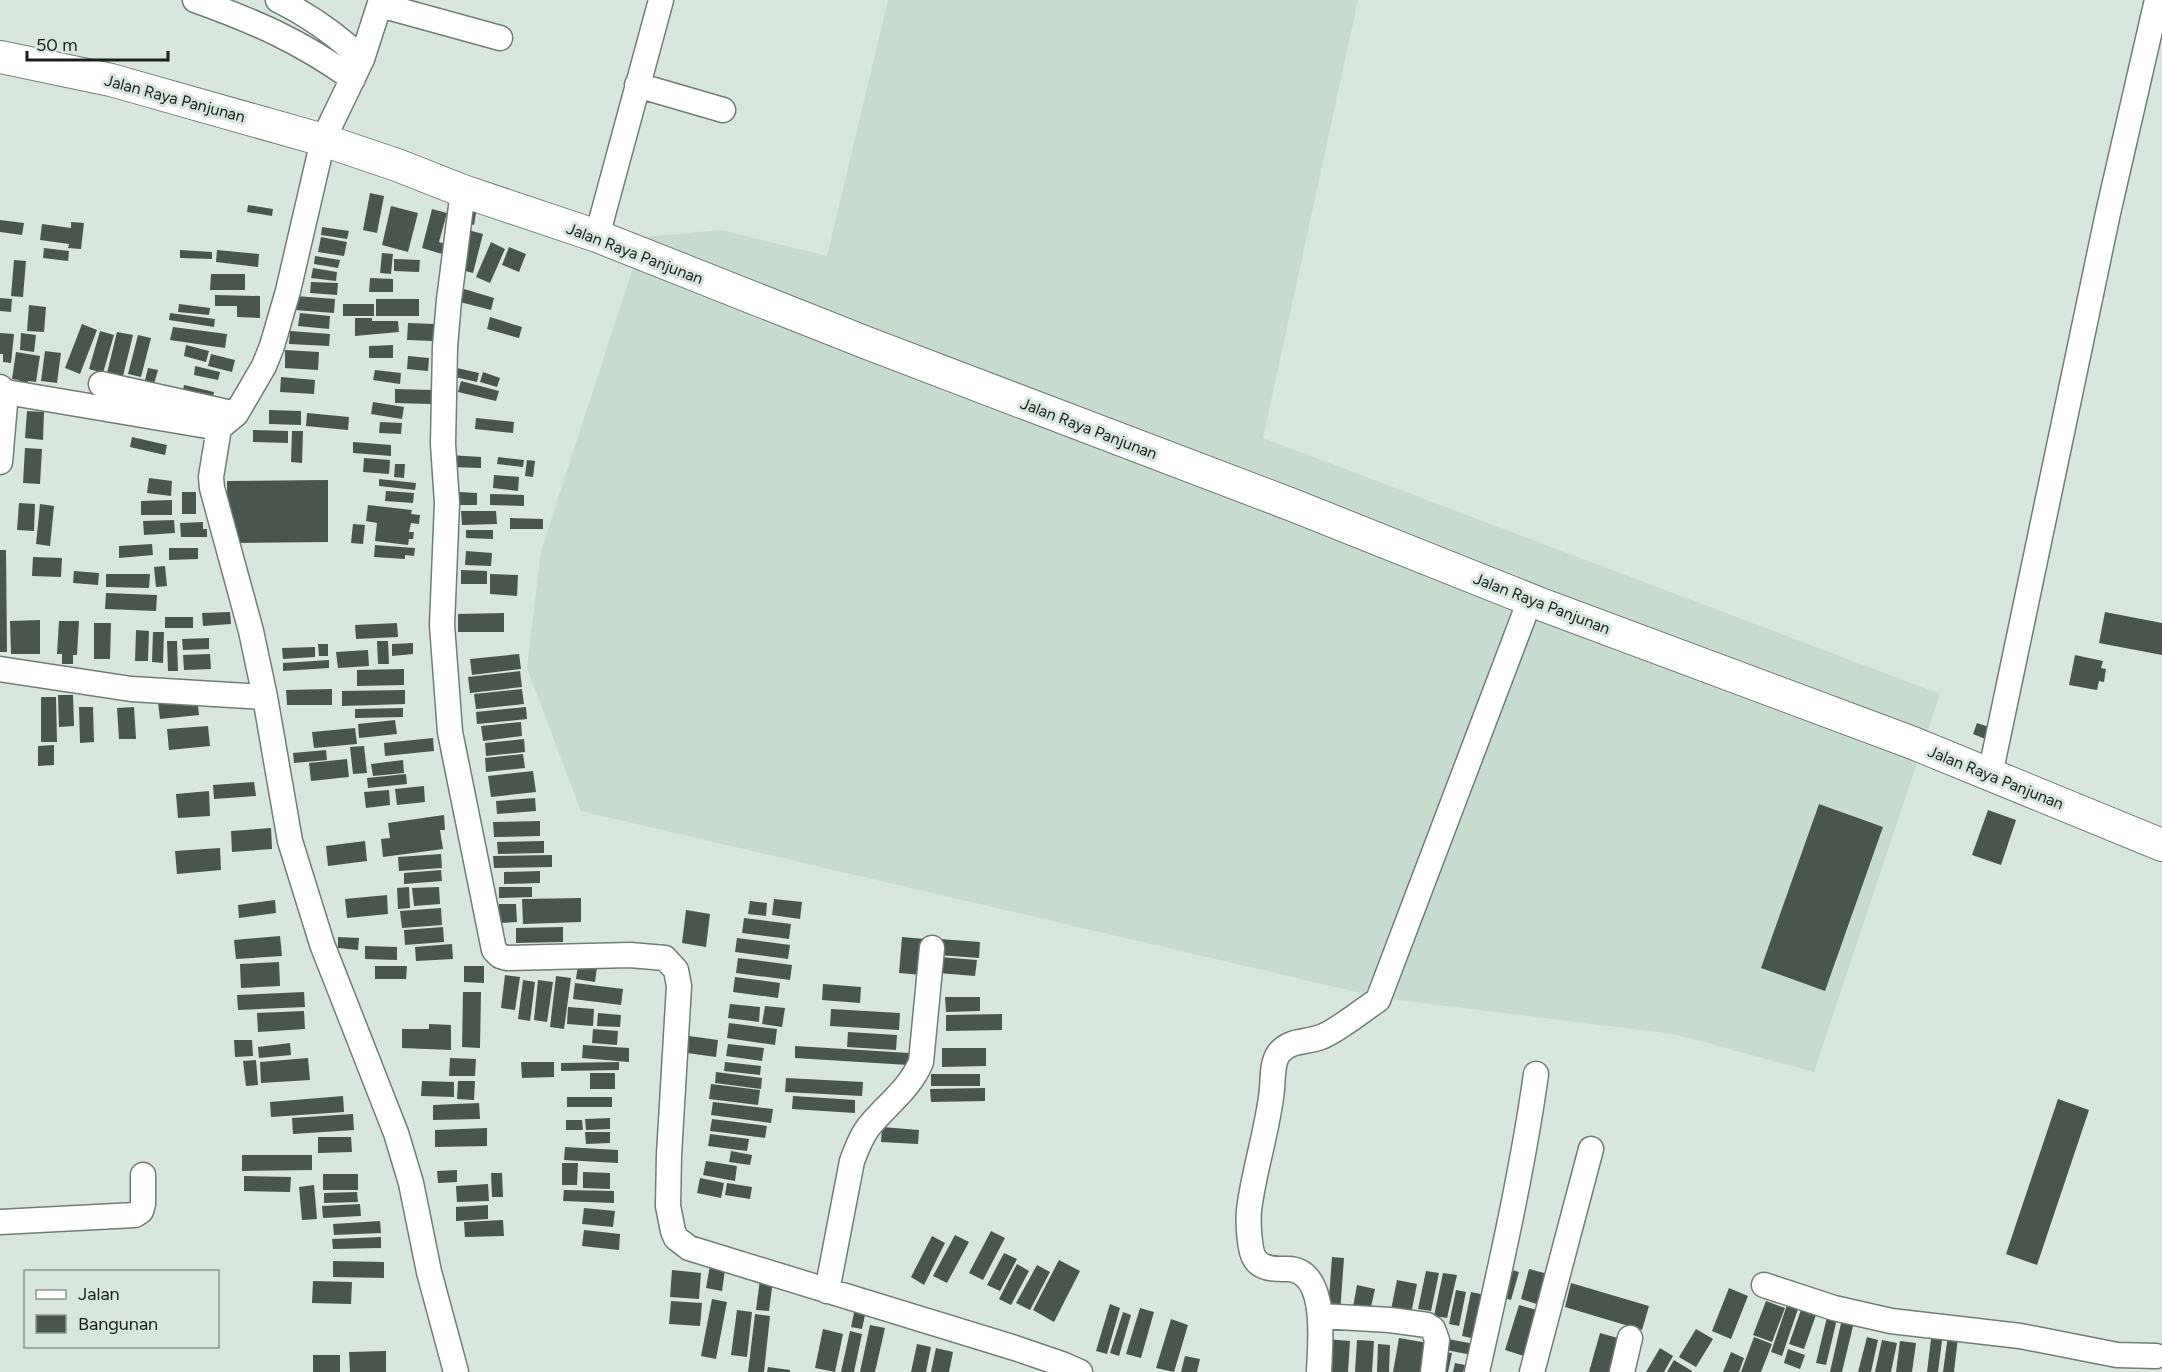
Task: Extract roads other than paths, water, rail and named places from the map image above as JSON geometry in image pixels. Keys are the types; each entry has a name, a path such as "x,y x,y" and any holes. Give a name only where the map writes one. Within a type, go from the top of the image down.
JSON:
{"main road":[{"name":"Jalan Raya Panjunan","path":"0,57 111,80 323,140 398,165 463,191 602,221 867,343 1295,506 1530,600 1762,686 1994,758 2162,845"}],"street":[{"path":"195,0 257,22 313,51 358,69"},
{"path":"278,0 293,7 351,48 358,69"},
{"path":"602,221 661,0"},
{"path":"1994,758 2108,213 2157,0"},
{"path":"456,1372 429,1272 411,1183 396,1133 322,944 290,841 251,631 211,477 228,421 264,366 280,322 323,140 358,69 380,3 500,38"},
{"path":"637,85 723,110"},
{"path":"463,191 445,347 443,444 447,503 442,625 450,732 494,950 500,956 507,958 620,955 664,958 675,970 679,986 668,1206 676,1238 689,1248 1062,1365"},
{"path":"101,384 228,421"},
{"path":"0,462 3,389 228,421"},
{"path":"1319,1372 1321,1316 1310,1281 1296,1269 1264,1267 1256,1262 1251,1253 1249,1212 1271,1095 1274,1066 1278,1054 1293,1042 1322,1037 1378,1000 1530,600"},
{"path":"0,669 131,689 265,697"},
{"path":"827,1291 852,1161 859,1142 870,1125 906,1088 921,1062 932,948"},
{"path":"1477,1372 1507,1235 1536,1074"},
{"path":"1532,1372 1591,1149"},
{"path":"0,1222 135,1215 141,1211 143,1204 143,1175"},
{"path":"1764,1285 1834,1308 1891,1321 2020,1336 2117,1354 2160,1357"},
{"path":"1321,1316 1390,1320 1427,1325 1433,1329 1437,1340 1433,1372"},
{"path":"1622,1372 1630,1338"}]}
